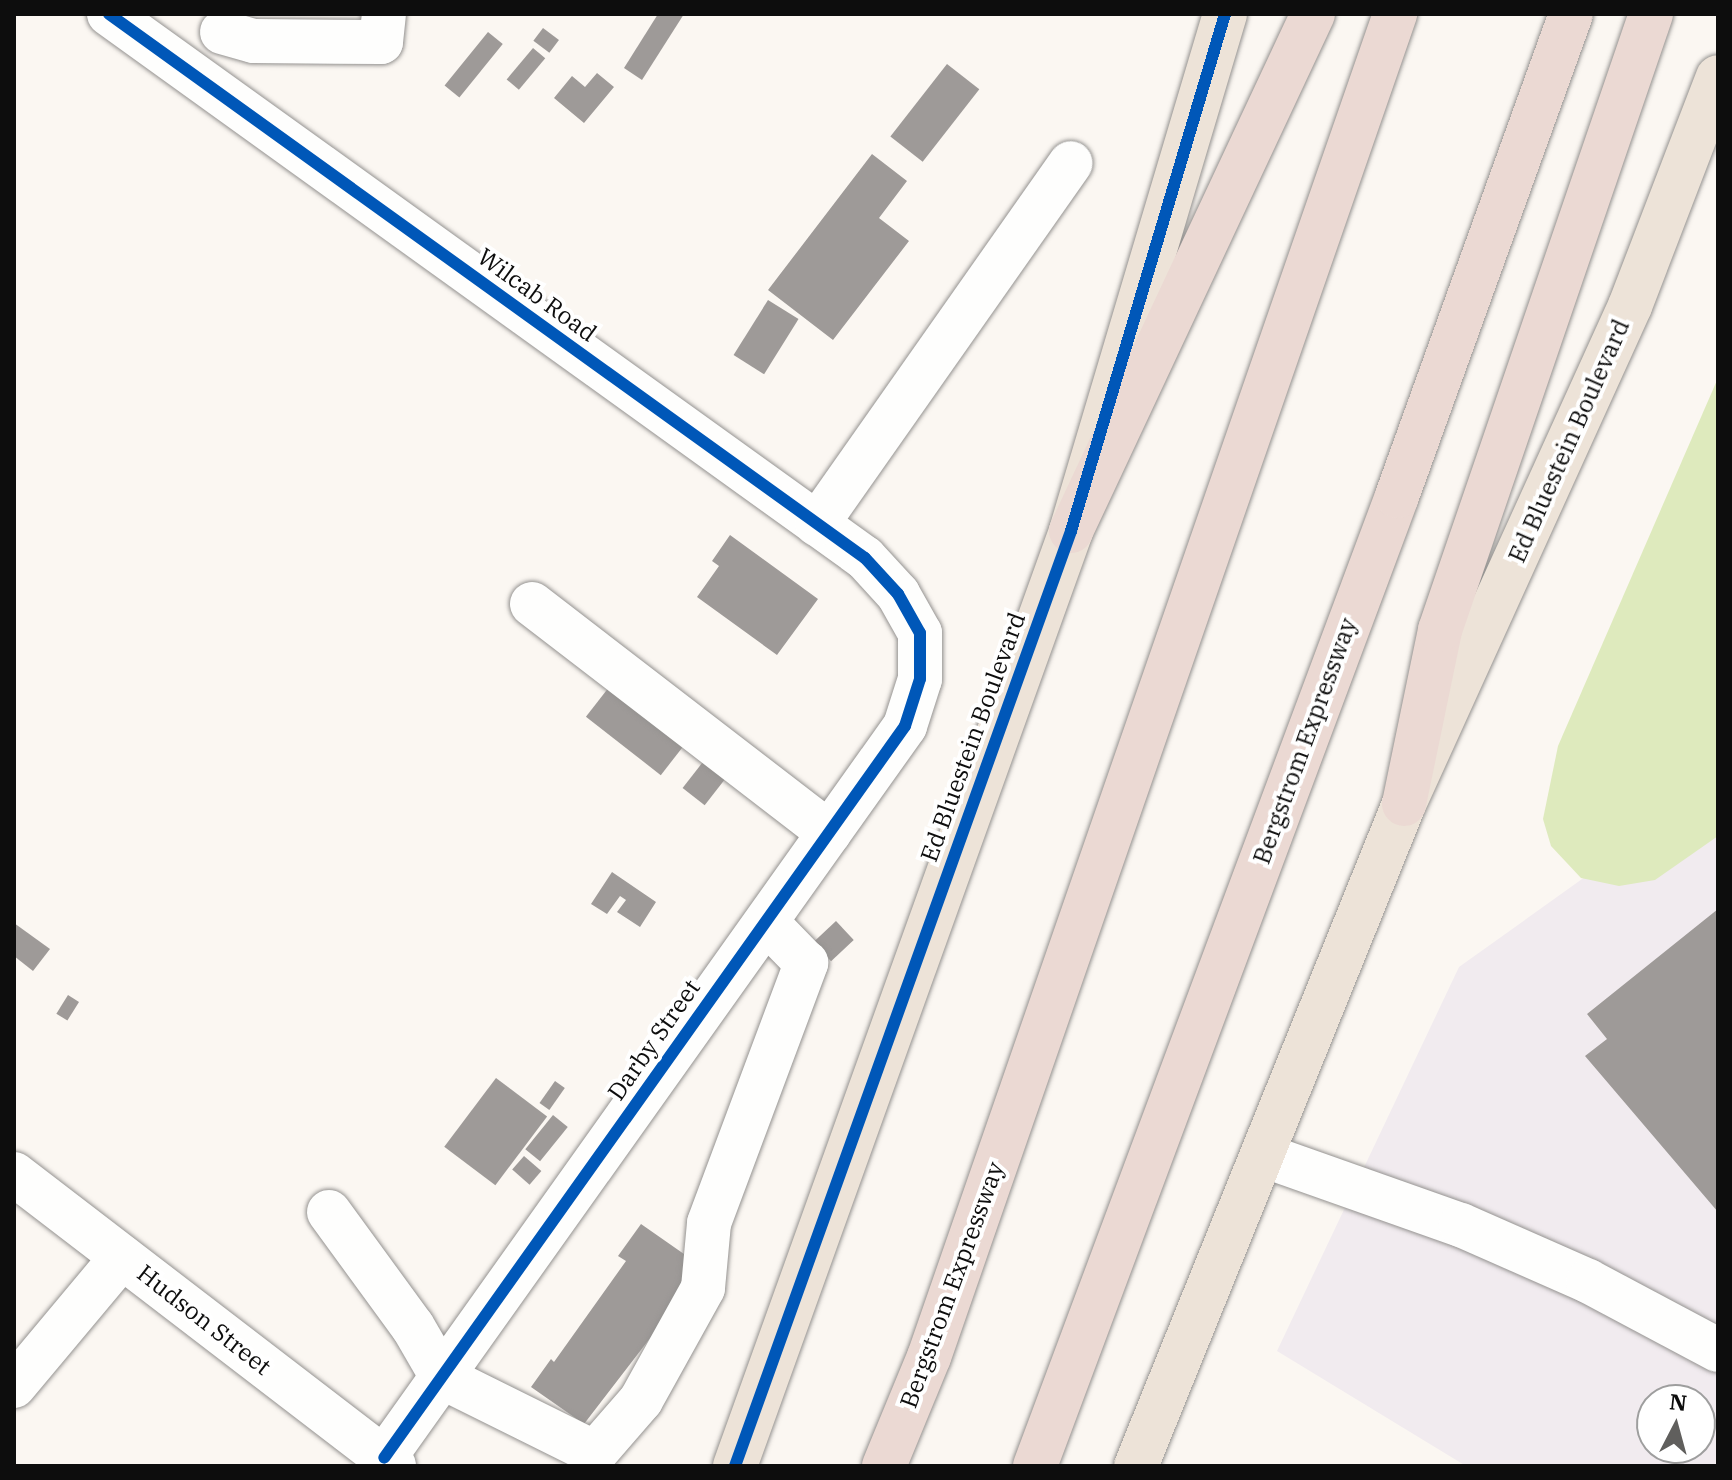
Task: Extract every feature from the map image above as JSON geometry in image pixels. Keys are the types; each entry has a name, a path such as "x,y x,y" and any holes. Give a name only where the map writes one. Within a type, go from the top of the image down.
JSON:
{"highway":[{"path":"1071,531 1313,14"},
{"name":"Bergstrom Expressway","path":"884,1466 929,1357 1395,14"},
{"name":"Bergstrom Expressway","path":"1035,1466 1397,496 1571,14"},
{"path":"1404,804 1440,630 1651,14"}],"main road":[{"name":"Ed Bluestein Boulevard","path":"735,1466 1071,531 1225,14"},
{"name":"Ed Bluestein Boulevard","path":"1136,1466 1404,804 1630,306 1718,77"}],"street":[{"name":"Wilcab Road","path":"109,14 865,558 898,594 920,633"},
{"path":"192,74 228,23 254,41 381,42 384,14"},
{"path":"817,524 1071,163"},
{"path":"532,604 829,833"},
{"name":"Darby Street","path":"389,1462 442,1377 905,726 920,679 920,633"},
{"path":"329,1212 413,1327 442,1377 590,1459 641,1400 703,1288 709,1223 806,963 766,922"},
{"path":"1263,1155 1461,1225 1588,1281 1718,1350"},
{"name":"Hudson Street","path":"14,1174 389,1462"},
{"path":"14,1386 122,1257"}],"shaded area":[{"path":"1718,782 1718,1466 1466,1466 1277,1351 1459,967"}],"green space":[{"path":"1718,378 1718,836 1655,880 1619,886 1581,878 1551,846 1543,819 1558,746"}],"building":[{"path":"658,14 684,14 642,80 624,68"},
{"path":"543,28 559,40 549,53 533,41"},
{"path":"488,32 503,44 459,98 445,86"},
{"path":"533,48 545,58 519,90 507,79"},
{"path":"947,64 979,89 923,162 890,136"},
{"path":"597,73 614,87 584,123 554,98 572,76 585,87"},
{"path":"872,154 907,181 879,218 909,241 833,340 768,290"},
{"path":"768,300 799,319 764,374 734,355"},
{"path":"730,535 818,599 777,655 697,597 719,566 712,561"},
{"path":"613,682 688,740 661,775 586,717"},
{"path":"706,758 728,775 705,805 683,788"},
{"path":"612,872 656,902 640,927 617,912 626,900 620,896 607,914 591,904"},
{"path":"1718,909 1718,1212 1585,1056 1607,1039 1587,1014"},
{"path":"836,921 854,940 831,961 813,942"},
{"path":"14,923 50,949 33,971 14,956"},
{"path":"68,995 79,1002 67,1021 56,1014"},
{"path":"496,1078 547,1117 495,1185 444,1147"},
{"path":"555,1081 565,1088 549,1110 540,1103"},
{"path":"553,1115 568,1127 540,1161 525,1149"},
{"path":"524,1156 541,1171 530,1185 512,1170"},
{"path":"641,1224 704,1268 584,1424 531,1387 551,1359 554,1362 626,1261 618,1256"}],"cycle path":[{"path":"109,14 865,558 898,594 920,633 920,679 905,726 384,1458"},
{"path":"735,1466 1071,531 1225,14"}]}
